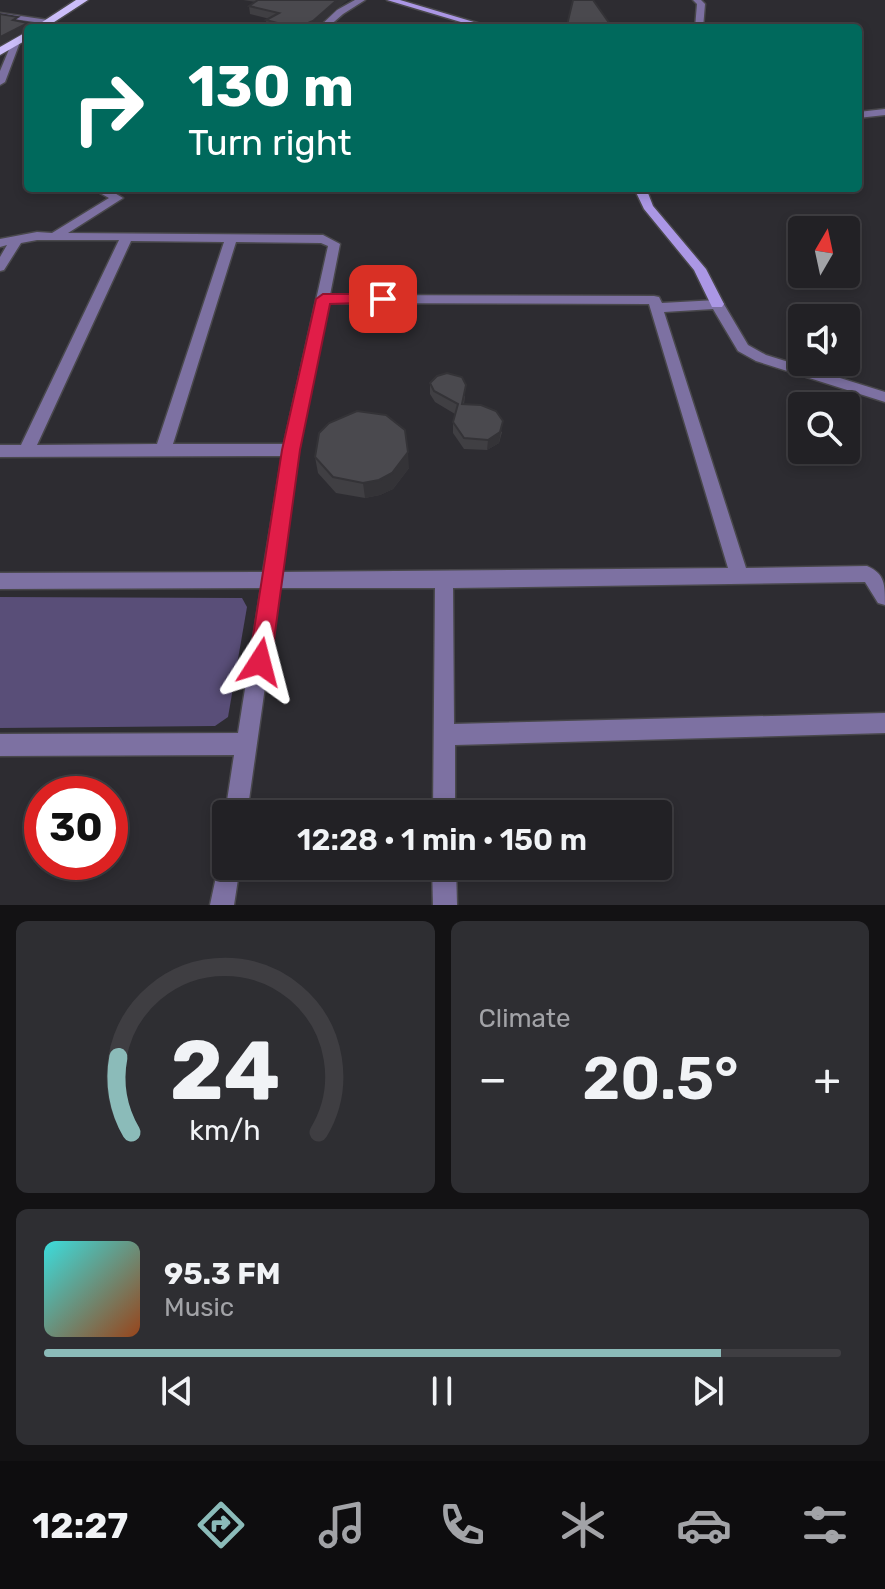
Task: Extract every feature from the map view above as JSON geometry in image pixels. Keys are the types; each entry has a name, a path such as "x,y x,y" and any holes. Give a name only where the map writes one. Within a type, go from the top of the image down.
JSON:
{"main road":[{"path":"45,24 83,0"},
{"path":"0,52 24,37"}],"street":[{"path":"328,24 361,0"},
{"path":"391,0 476,24"},
{"path":"697,0 701,4 699,24"},
{"path":"0,13 39,24"},
{"path":"0,82 16,42"},
{"path":"862,115 885,112"},
{"path":"53,237 117,198 105,192"},
{"path":"642,192 648,207 700,269 743,348 761,358 885,397"},
{"path":"0,243 53,237 125,240 323,239 334,244 291,450 238,800"},
{"path":"163,450 231,238"},
{"path":"0,267 17,239"},
{"path":"26,451 125,240"},
{"path":"323,299 654,300 739,574"},
{"path":"657,308 717,304"},
{"path":"0,451 291,450"},
{"path":"0,581 444,580 867,574 875,578 885,597"},
{"path":"444,580 444,800"},
{"path":"444,735 885,723"},
{"path":"0,745 247,744"},
{"path":"222,905 226,880"},
{"path":"444,880 445,905"}],"shaded area":[{"path":"0,597 242,598 247,607 228,717 215,726 0,728"}],"building":[{"path":"258,0 337,0 306,24 281,24 266,20 279,13 249,6"},
{"path":"573,0 593,0 610,24 567,24"},
{"path":"0,14 18,17 13,20 28,23 24,24 0,37"},
{"path":"447,373 462,377 466,385 462,404 481,405 496,411 503,421 500,432 488,440 464,438 453,422 458,404 434,391 430,383 437,376"},
{"path":"357,411 386,415 405,430 408,452 392,473 379,480 363,483 333,477 315,457 319,433 329,423"}],"route":[{"path":"260,662 291,450 323,299 383,299"}]}
